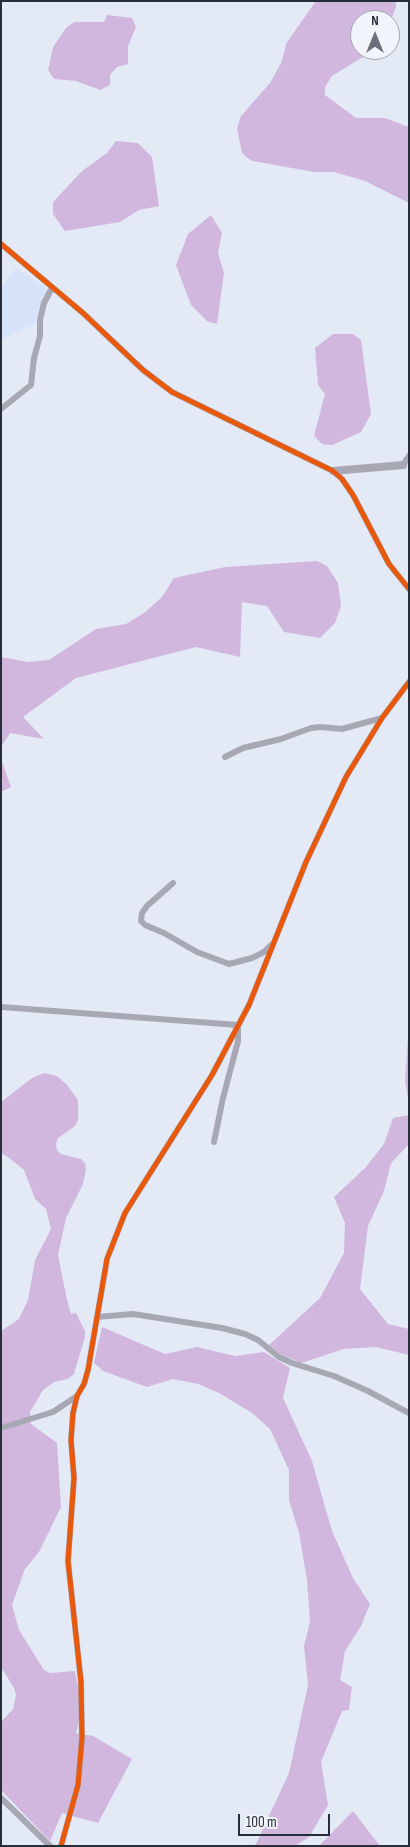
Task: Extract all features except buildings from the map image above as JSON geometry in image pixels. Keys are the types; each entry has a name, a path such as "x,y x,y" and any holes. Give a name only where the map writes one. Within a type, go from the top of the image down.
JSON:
{"street":[{"path":"1,244 82,313 143,370 172,392 333,471 342,479 353,495 389,564 409,589"},
{"path":"1,409 30,385 40,336 40,320 44,303 52,288"},
{"path":"333,471 406,464 409,456"},
{"path":"61,1846 78,1785 82,1738 81,1682 68,1561 74,1478 73,1413 77,1396 88,1370 107,1259 125,1213 212,1075 249,1005 306,862 346,777 382,718 409,682"},
{"path":"225,757 243,748 281,739 311,728 342,729 382,718"},
{"path":"173,883 147,906 142,913 142,921 146,925 197,952 229,964 252,958 264,952 274,943"},
{"path":"1,1007 238,1026"},
{"path":"214,1142 238,1041 238,1026"},
{"path":"97,1316 133,1314 222,1328 245,1334 258,1340 280,1357 292,1363 334,1376 368,1391 409,1413"},
{"path":"1,1428 53,1412 77,1396"},
{"path":"1,1798 50,1846"}],"shaded area":[{"path":"316,1 396,1 395,10 350,10 350,60 358,60 332,76 325,87 325,95 356,118 385,118 409,127 409,203 365,181 334,172 314,172 253,161 242,153 237,129 241,116 270,83 281,63 287,42"},
{"path":"107,15 132,18 136,27 128,46 128,64 117,67 110,75 110,85 100,90 76,81 54,79 48,70 53,47 66,28 74,22 104,22"},
{"path":"116,141 138,143 152,157 159,206 139,210 120,222 65,231 53,214 53,202 82,171 107,153"},
{"path":"211,215 222,233 218,253 224,273 217,324 207,321 191,305 176,265 188,234"},
{"path":"16,268 49,290 41,302 35,324 1,340 1,288"},
{"path":"333,334 353,334 361,340 371,414 361,432 332,445 322,444 314,436 325,394 318,385 315,348"},
{"path":"317,561 327,566 338,583 341,606 335,623 320,638 284,632 267,606 242,602 240,657 196,647 76,678 23,717 44,739 10,733 1,747 1,657 28,662 49,660 96,629 126,624 144,613 162,597 174,578 225,567"},
{"path":"1,759 11,787 1,792"},
{"path":"409,1021 409,1104 405,1081"},
{"path":"44,1073 57,1076 67,1085 78,1100 78,1120 75,1126 58,1138 56,1144 57,1150 61,1154 81,1159 85,1163 86,1170 83,1184 66,1218 58,1255 71,1314 76,1313 85,1331 85,1337 74,1374 68,1379 54,1382 43,1390 30,1412 31,1424 57,1443 61,1507 39,1552 25,1569 12,1605 19,1630 44,1670 50,1673 75,1671 82,1707 76,1733 93,1736 132,1759 98,1823 62,1813 50,1841 1,1790 1,1722 13,1709 16,1695 14,1688 1,1667 1,1331 19,1319 28,1300 35,1260 51,1229 46,1209 35,1199 24,1170 1,1153 1,1102 32,1078"},
{"path":"409,1115 409,1144 391,1163 384,1191 368,1226 360,1289 388,1324 409,1329 409,1355 376,1347 344,1349 301,1363 280,1354 269,1345 320,1298 344,1253 345,1223 334,1197 365,1168 384,1144 393,1118"},
{"path":"102,1327 165,1354 197,1347 235,1356 264,1352 290,1368 283,1398 312,1461 332,1531 353,1578 370,1604 361,1626 345,1651 340,1680 352,1687 349,1710 342,1711 321,1762 328,1805 309,1837 295,1846 255,1846 289,1773 308,1685 304,1646 310,1622 307,1580 299,1533 289,1500 289,1470 270,1429 252,1413 219,1393 198,1384 173,1379 147,1387 103,1371 94,1363"},
{"path":"353,1811 380,1846 319,1846"}],"cycle path":[{"path":"1,244 83,313 143,370 172,392 333,471 342,479 353,495 389,564 409,589"},
{"path":"61,1846 78,1785 82,1738 81,1682 68,1561 74,1478 71,1440 73,1413 77,1396 84,1384 88,1370 107,1259 125,1213 212,1075 249,1005 306,862 346,777 382,718 409,682"}]}
